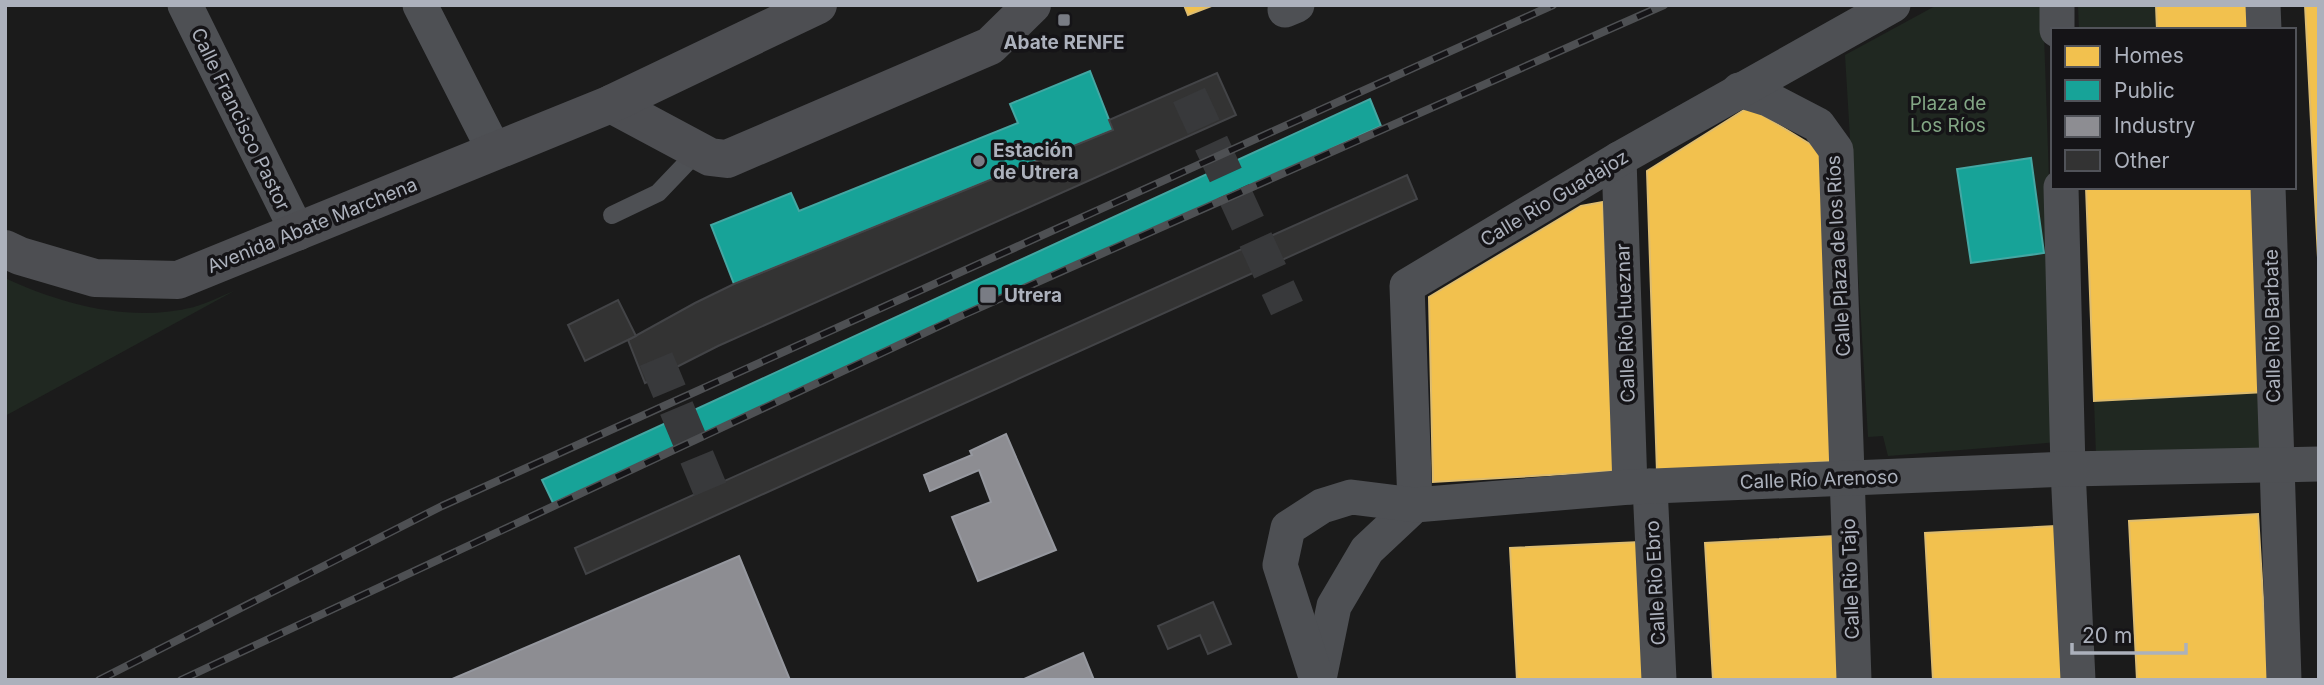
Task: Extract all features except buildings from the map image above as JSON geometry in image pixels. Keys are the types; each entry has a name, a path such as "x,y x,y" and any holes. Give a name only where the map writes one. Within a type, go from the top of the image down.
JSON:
{"street":[{"name":"Calle Francisco Pastor","path":"185,5 298,233"},
{"path":"420,5 494,150"},
{"name":"Avenida Abate Marchena","path":"5,248 20,256 96,278 178,280 611,104 818,5"},
{"path":"611,104 689,145 727,159 990,46 1032,5"},
{"name":"Calle Rio Guadajoz","path":"1415,505 1407,286 1619,159 1893,5"},
{"path":"2057,5 2057,28"},
{"path":"2263,5 2264,28"},
{"path":"689,145 670,122 669,98 679,81 695,65"},
{"name":"Calle Plaza de los Ríos","path":"1740,90 1768,99 1818,125 1836,150 1848,477"},
{"name":"Calle Río Hueznar","path":"1619,159 1640,487"},
{"path":"2061,189 2068,469 2078,680"},
{"name":"Calle Rio Barbate","path":"2268,189 2284,680"},
{"name":"Calle Río Arenoso","path":"1318,680 1280,565 1288,528 1322,506 1351,497 1415,505 1640,487 1848,477 2319,464"},
{"name":"Calle Rio Tajo","path":"1848,477 1854,680"},
{"name":"Calle Rio Ebro","path":"1640,487 1659,680"},
{"path":"1318,680 1334,606 1367,550 1415,505"}],"lane":[{"path":"611,215 658,193 689,145"}],"green space":[{"name":"Plaza de Los Ríos","path":"1937,5 2043,5 2058,442 1888,456 1883,436 1868,437 1845,55"},
{"path":"2078,5 2156,5 2157,28 2079,28"},
{"path":"5,278 74,303 122,312 146,313 194,307 234,291 5,416"},
{"path":"2265,392 2263,451 2096,455 2094,401"}],"tunnel":[{"path":"1189,95 1287,308"},
{"path":"656,359 715,501"}],"railway":[{"path":"99,680 442,506 1553,5"},
{"path":"181,680 963,315 1664,5"}],"place":[{"name":"Abate RENFE","path":"1064,20"},
{"name":"Estación de Utrera","path":"979,161"},
{"name":"Utrera","path":"988,295"}]}
